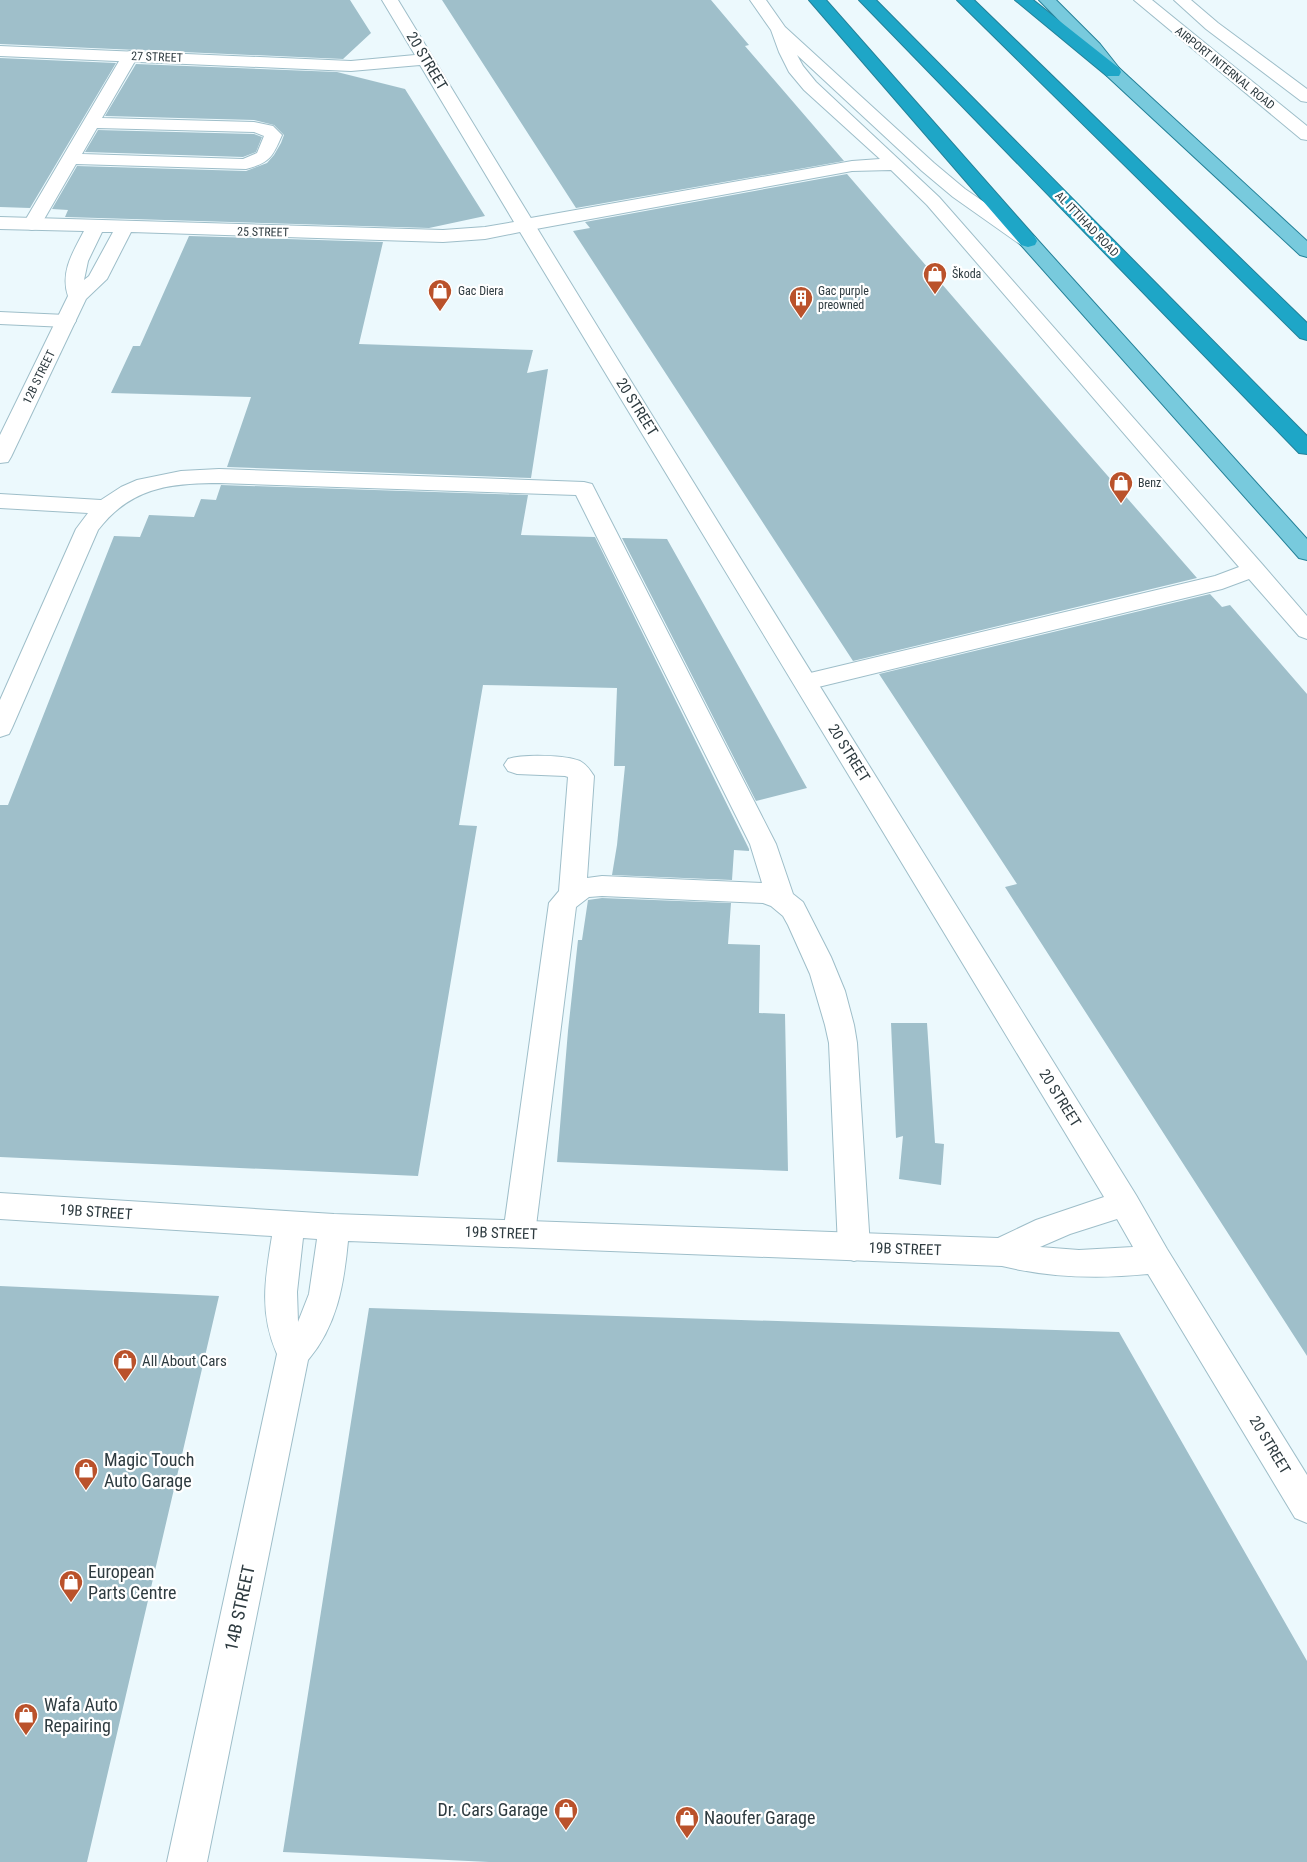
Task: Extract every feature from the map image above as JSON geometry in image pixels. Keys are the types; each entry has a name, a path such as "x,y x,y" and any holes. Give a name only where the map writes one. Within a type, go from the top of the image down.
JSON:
{"highway":[{"path":"817,0 1028,241"},
{"name":"AL ITTIHAD ROAD","path":"867,0 1307,448"},
{"path":"964,0 1307,334"},
{"path":"1023,0 1113,72"}],"main road":[{"path":"1047,0 1094,47 1113,72 1307,251"},
{"path":"1028,241 1307,553"}],"street":[{"name":"20 STREET","path":"390,0 525,225 1126,1204 1156,1259 1307,1506"},
{"path":"758,0 779,30 941,178 1028,241"},
{"name":"AIRPORT INTERNAL ROAD","path":"1142,0 1307,135"},
{"name":"AIRPORT INTERNAL ROAD","path":"1182,0 1212,26 1307,97"},
{"path":"779,30 795,68 810,86 933,201 1307,631"},
{"name":"27 STREET","path":"0,51 351,66 423,53"},
{"path":"32,224 130,56"},
{"path":"70,159 246,164 264,156 273,135 267,130 254,127 91,123"},
{"name":"25 STREET","path":"0,223 443,236 485,233 852,166 895,164"},
{"path":"78,296 74,288 73,279 95,227"},
{"name":"12B STREET","path":"0,457 78,296 97,279 124,228"},
{"path":"0,318 66,321"},
{"path":"0,728 87,529 104,507 138,487 159,480 201,476 584,489 763,844 781,899"},
{"path":"0,501 104,507"},
{"path":"806,682 1222,582 1254,569"},
{"path":"518,765 570,767 577,770 581,776 572,893"},
{"path":"519,1234 560,914 563,903 572,893 586,887 602,886 766,893 781,899 793,909 834,998 840,1020 843,1043 854,1247"},
{"path":"1002,1252 1025,1237 1050,1226 1126,1204"},
{"name":"19B STREET","path":"0,1206 334,1227 1002,1252 1033,1260 1064,1264 1100,1265 1156,1259"},
{"path":"290,1224 282,1282 281,1308 284,1333 293,1354"},
{"name":"14B STREET","path":"187,1862 293,1354 310,1333 322,1308 328,1284 334,1227"}],"building":[{"path":"0,0 350,0 371,33 343,59 0,44"},
{"path":"442,0 711,0 749,45 745,46 844,161 576,208"},
{"path":"0,58 116,63 30,208 0,207"},
{"path":"136,64 337,72 405,89 485,216 429,228 65,217 68,210 52,209 77,166 246,171 267,163 281,143 284,135 274,125 254,120 105,116"},
{"path":"98,130 254,134 262,137 256,152 243,157 85,152"},
{"path":"847,174 1197,578 853,661 573,231 590,228 585,222"},
{"path":"189,236 383,242 359,344 533,350 527,373 548,369 531,478 227,467 251,397 111,393 133,346 140,346"},
{"path":"221,485 528,495 521,535 595,537 749,849 749,851 734,850 732,880 612,875 625,766 614,766 617,688 483,685 459,825 477,826 418,1176 0,1157 0,805 8,805 114,536 140,537 149,515 194,517 201,499 216,500"},
{"path":"622,538 667,539 807,788 756,801"},
{"path":"1210,594 1222,607 1230,605 1307,694 1307,1356 1005,887 1017,884 879,674"},
{"path":"602,898 731,903 728,944 760,945 759,1013 785,1014 788,1171 557,1162 578,940 582,940 588,900"},
{"path":"891,1023 927,1023 935,1143 944,1144 941,1185 899,1179 903,1136 896,1138"},
{"path":"0,1286 219,1296 87,1862 0,1862"},
{"path":"369,1308 1119,1332 1307,1661 1307,1862 489,1862 283,1852"}],"place":[{"name":"Škoda","path":"935,295"},
{"name":"Gac Diera","path":"440,312"},
{"name":"Gac purple preowned","path":"801,319"},
{"name":"Benz","path":"1121,504"},
{"name":"All About Cars","path":"125,1382"},
{"name":"Magic Touch Auto Garage","path":"86,1491"},
{"name":"European Parts Centre","path":"71,1603"},
{"name":"Wafa Auto Repairing","path":"26,1736"},
{"name":"Dr. Cars Garage","path":"566,1831"},
{"name":"Naoufer Garage","path":"687,1839"}]}
